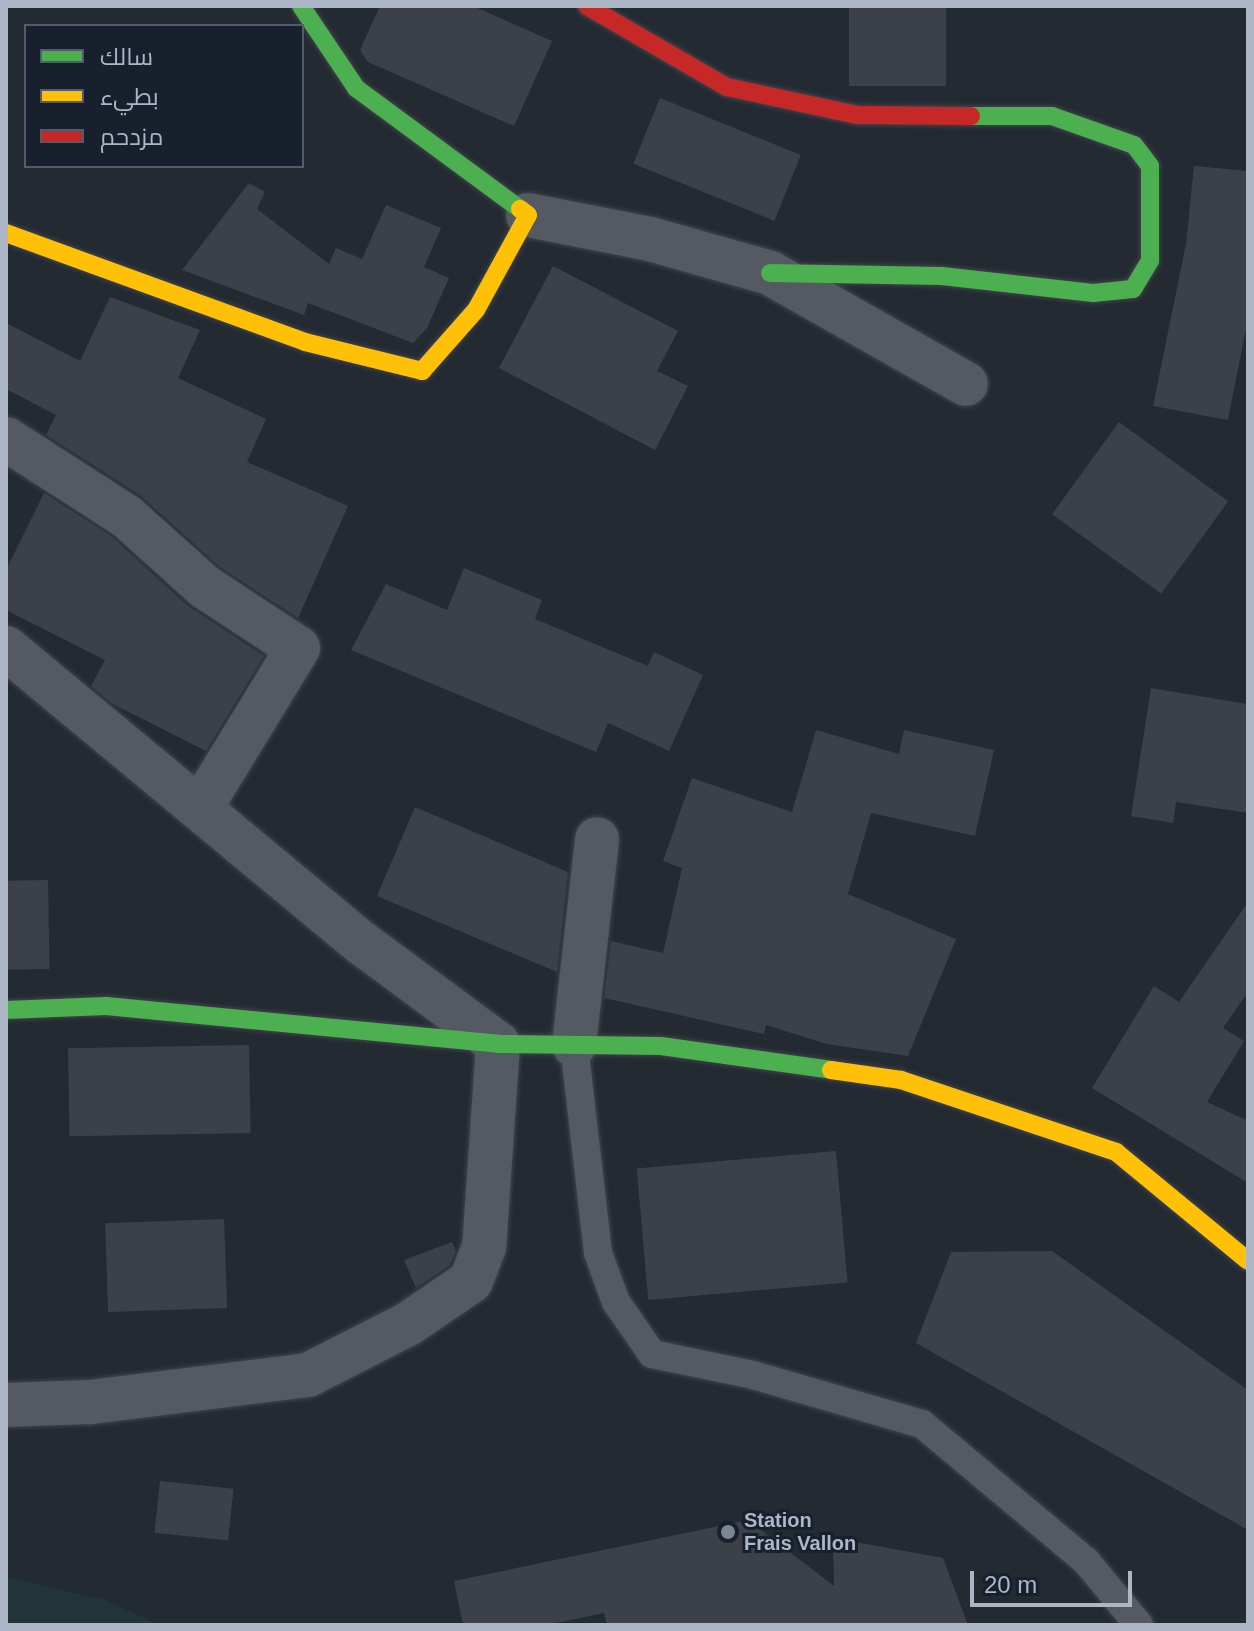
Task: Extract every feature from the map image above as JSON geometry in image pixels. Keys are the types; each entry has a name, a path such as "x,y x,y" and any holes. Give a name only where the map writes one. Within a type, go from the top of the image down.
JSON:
{"street":[{"path":"301,6 356,88 528,215 650,239 770,273 966,384"},
{"path":"587,6 727,87 858,115 1052,116 1134,145 1150,166 1150,261 1133,289 1093,293 942,276 770,273"},
{"path":"6,233 305,342 422,371 476,310 528,215"},
{"path":"6,439 126,516 192,577 298,648 201,807"},
{"path":"6,648 363,944 498,1044"},
{"path":"574,1045 597,839"},
{"path":"6,1010 106,1006 498,1044 661,1046 901,1080 1116,1152 1248,1261"},
{"path":"6,1405 90,1402 308,1375 408,1324 471,1281 484,1247 498,1044"}],"lane":[{"path":"574,1045 598,1253 616,1302 652,1354 753,1375 922,1424 1086,1561 1139,1625"}],"green space":[{"path":"6,1577 105,1600 160,1625 6,1625"}],"building":[{"path":"380,6 473,6 552,41 514,126 368,62 360,50"},
{"path":"849,6 946,6 946,86 849,86"},
{"path":"660,98 801,155 774,221 633,164"},
{"path":"1194,166 1248,171 1248,318 1228,420 1153,406 1186,244"},
{"path":"249,183 265,192 257,209 329,264 336,248 362,259 386,205 441,228 424,267 449,278 427,328 413,343 308,303 304,315 182,270"},
{"path":"553,266 678,331 657,371 688,386 655,450 499,368"},
{"path":"110,297 200,330 178,378 266,419 247,462 348,506 298,618 220,567 140,495 46,435 56,415 6,389 6,323 80,361"},
{"path":"1119,422 1228,501 1161,594 1052,514"},
{"path":"44,493 111,536 188,606 264,656 206,751 111,703 91,686 105,660 6,610 6,570"},
{"path":"464,568 542,600 535,619 648,666 654,652 703,675 669,751 608,723 596,752 351,650 386,584 447,610"},
{"path":"1151,688 1248,704 1248,813 1176,802 1173,823 1131,816"},
{"path":"816,730 899,754 904,730 994,750 975,836 871,813 848,894 956,939 908,1056 827,1044 766,1025 764,1034 604,998 611,941 663,953 682,868 663,861 692,778 792,812"},
{"path":"415,807 568,872 557,972 377,896"},
{"path":"48,880 50,969 8,970 6,881"},
{"path":"1248,902 1248,992 1223,1028 1244,1041 1207,1102 1248,1121 1248,1183 1092,1088 1154,986 1179,1002"},
{"path":"249,1045 251,1133 70,1136 68,1048"},
{"path":"836,1151 848,1282 648,1300 637,1168"},
{"path":"224,1219 227,1308 108,1312 105,1223"},
{"path":"452,1242 456,1251 450,1265 416,1288 404,1260"},
{"path":"1052,1251 1248,1390 1248,1530 916,1343 951,1252"},
{"path":"160,1481 234,1489 228,1540 155,1533"},
{"name":"Station Frais Vallon","path":"748,1520 834,1586 833,1538 943,1558 968,1625 607,1625 604,1613 547,1625 463,1625 454,1581"}],"traffic: fast":[{"path":"301,6 356,88 520,209"},
{"path":"770,273 942,276 1093,293 1133,289 1150,261 1150,166 1134,145 1052,116 971,116"},
{"path":"6,1010 106,1006 498,1044 661,1046 831,1070"}],"traffic: slow":[{"path":"6,233 305,342 422,371 476,310 528,215 520,209"},
{"path":"831,1070 901,1080 1116,1152 1248,1261"}],"traffic: jam":[{"path":"587,6 727,87 858,115 971,116"}],"place":[{"name":"Station Frais Vallon","path":"728,1532"}]}
